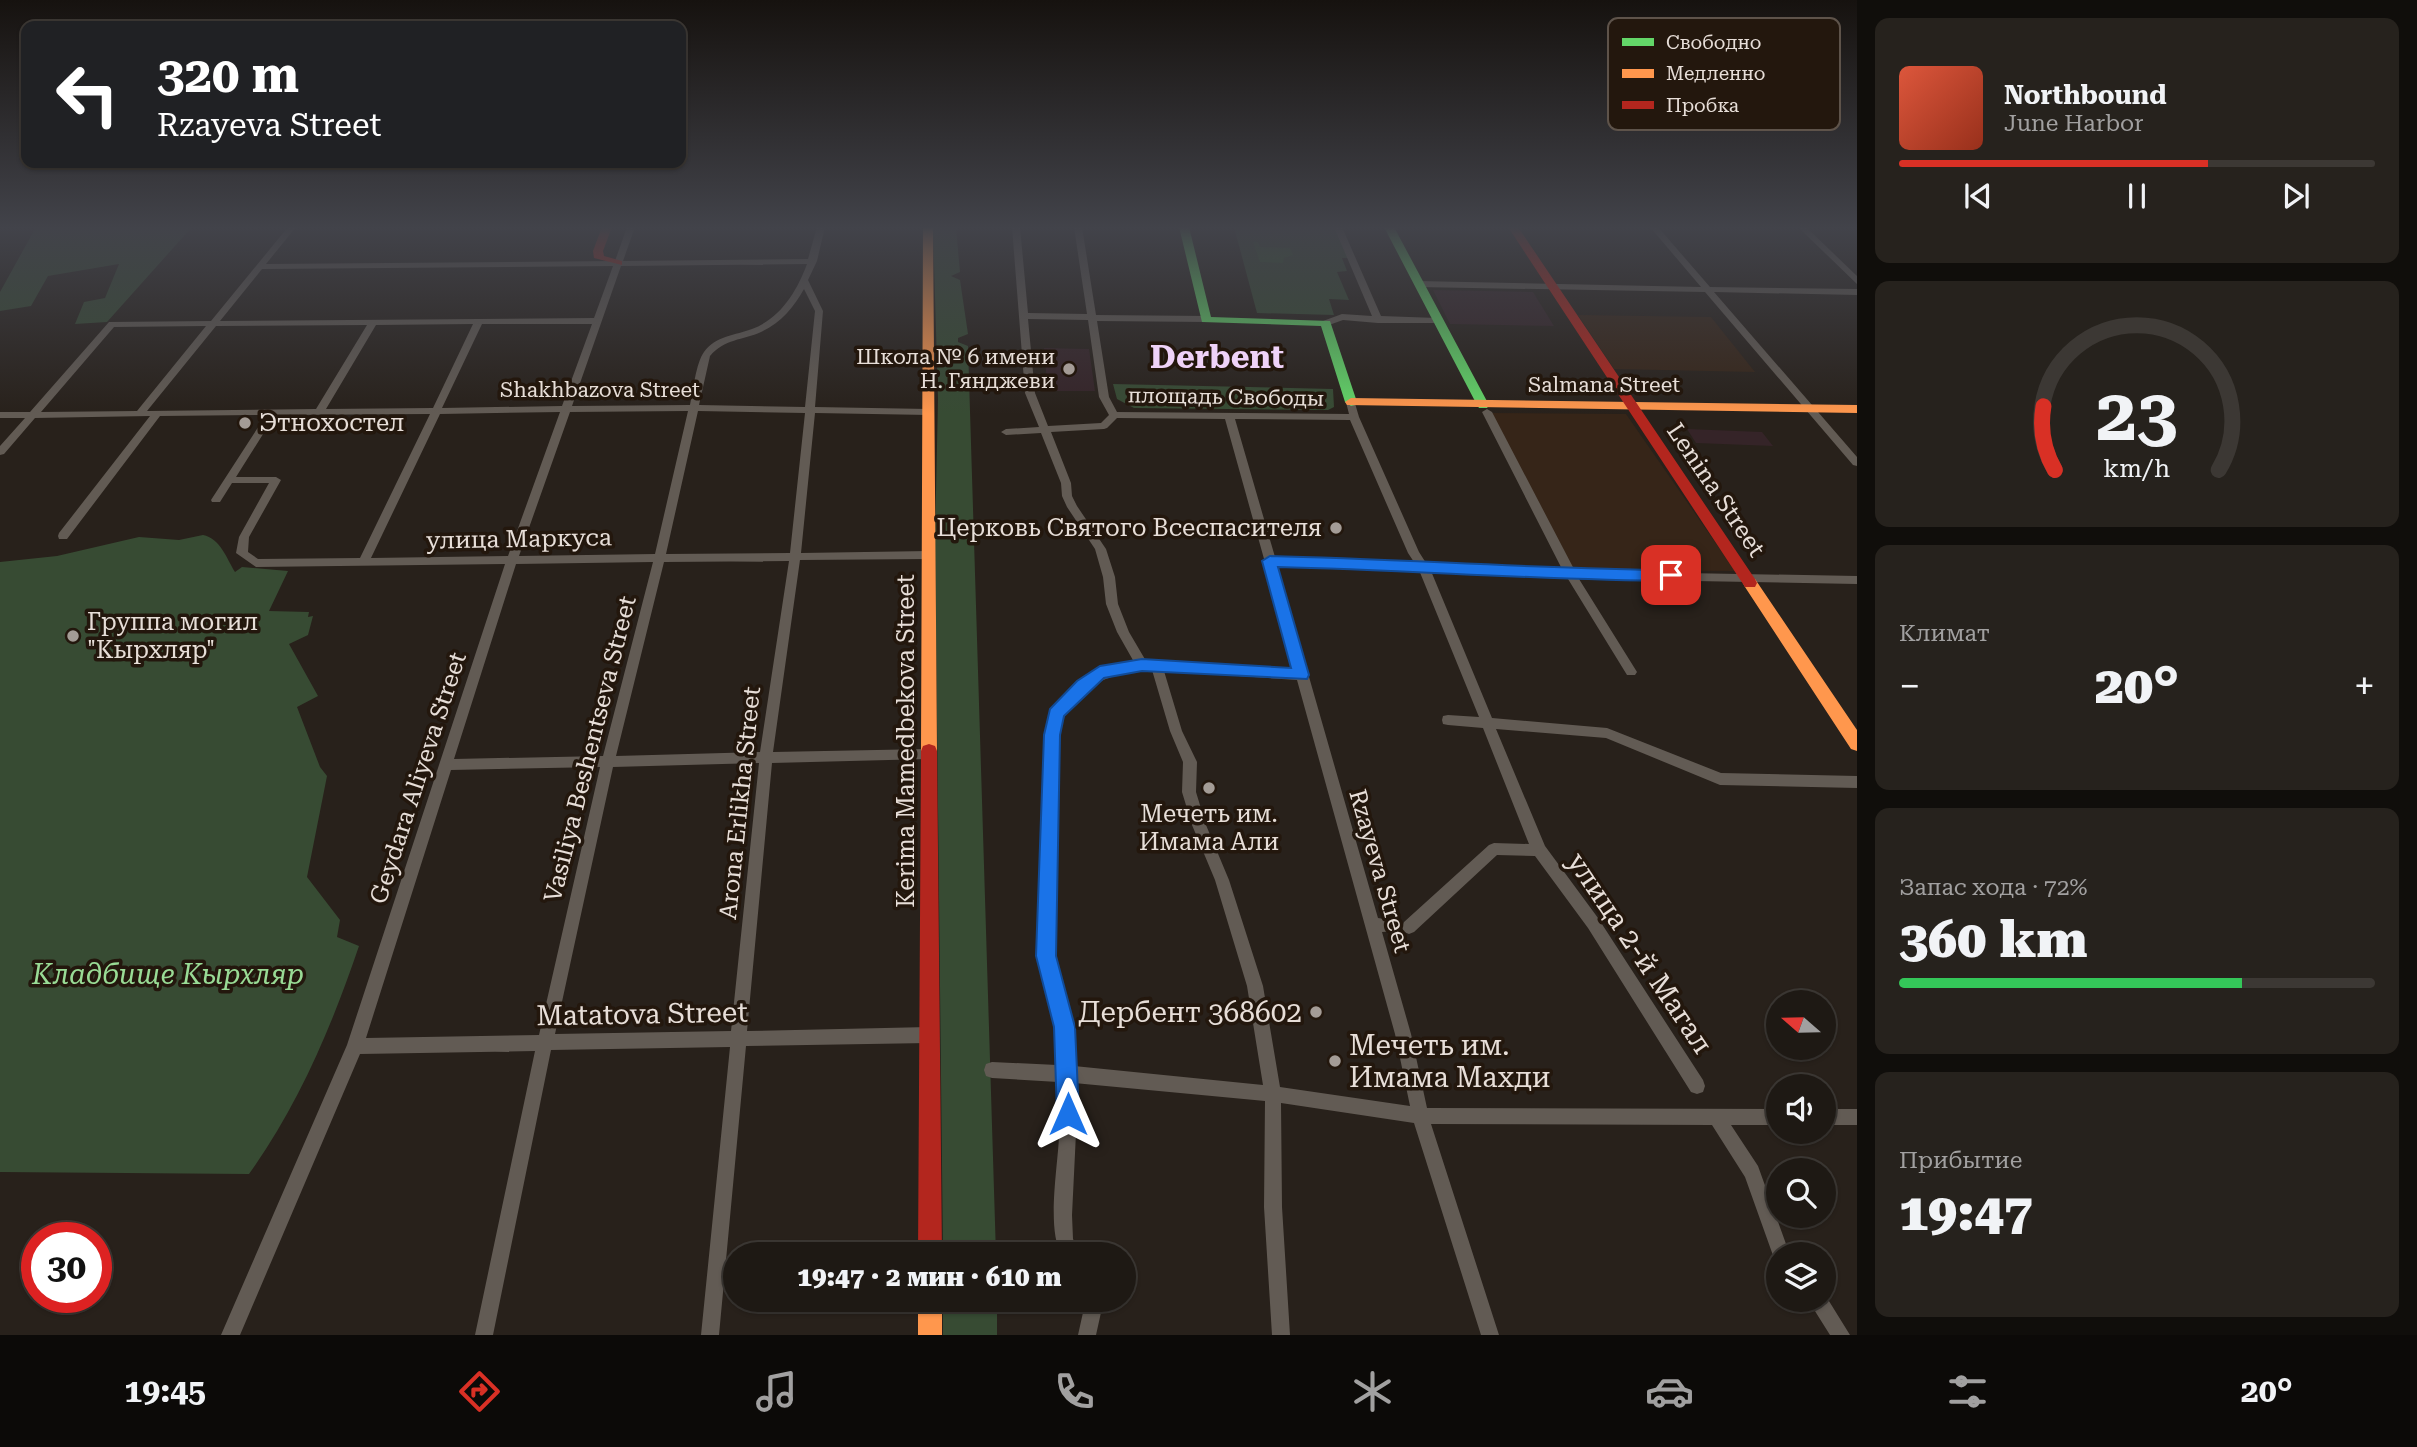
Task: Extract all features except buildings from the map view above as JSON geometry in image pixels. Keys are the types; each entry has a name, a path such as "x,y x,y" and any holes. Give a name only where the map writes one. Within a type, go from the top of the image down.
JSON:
{"street":[{"path":"139,414 240,289"},
{"name":"Geydara Aliyeva Street","path":"230,1335 355,1046 512,560 609,289"},
{"name":"Vasiliya Beshentseva Street","path":"484,1335 544,1042 608,761 660,556 706,355 714,344 760,329 782,316 798,289"},
{"name":"Arona Erlikha Street","path":"710,1335 766,756 795,556 810,410 819,312 809,289"},
{"name":"Kerima Mamedbekova Street","path":"928,289 930,1242"},
{"path":"1023,289 1030,393 1066,483 1067,496 1100,549 1109,577 1112,604 1123,632 1149,666 1190,762 1189,792 1199,825 1223,880 1255,986 1273,1094 1273,1207 1281,1335"},
{"name":"площадь Свободы","path":"1087,289 1104,397 1114,415 1230,418 1353,409"},
{"path":"1200,289 1207,319"},
{"path":"1365,289 1378,320"},
{"path":"1421,289 1571,575 1631,672"},
{"name":"Lenina Street","path":"1554,289 1857,744"},
{"path":"1640,289 1857,292"},
{"path":"1705,291 1857,463"},
{"path":"1026,316 1326,322 1342,317 1437,321"},
{"path":"0,452 112,324 213,321 598,321"},
{"path":"320,411 374,321"},
{"path":"363,564 479,321"},
{"path":"1326,322 1353,409 1414,553 1424,568 1484,722 1539,850 1494,849 1409,927"},
{"name":"Salmana Street","path":"1353,409 1633,406 1857,409"},
{"name":"Shakhbazova Street","path":"0,415 693,408 929,412"},
{"path":"216,500 272,413"},
{"path":"63,536 157,414"},
{"path":"1006,432 1104,426 1114,415"},
{"name":"Rzayeva Street","path":"1230,418 1403,1034 1420,1116 1490,1335"},
{"name":"улица Маркуса","path":"230,480 276,480 244,537 242,553 256,563 363,564 660,556 929,555"},
{"path":"1270,561 1384,564 1571,575 1857,580"},
{"path":"1065,1242 1063,1215 1068,1074 1064,1027 1046,956 1056,713 1100,672 1149,666 1301,675"},
{"path":"1448,720 1606,733 1720,779 1857,782"},
{"path":"445,765 928,754"},
{"name":"улица 2-й Магал","path":"1539,850 1593,923 1697,1086"},
{"path":"1372,925 1392,926"},
{"name":"Matatova Street","path":"355,1046 929,1035"},
{"path":"992,1070 1068,1074 1273,1094 1420,1116 1766,1117"},
{"path":"1716,1117 1752,1172 1776,1242"},
{"path":"1836,1117 1857,1117"},
{"path":"930,1312 930,1335"},
{"path":"1087,1335 1092,1312"},
{"path":"1825,1312 1841,1335"}],"shaded area":[{"path":"1433,290 1533,292 1554,326 1450,324"},
{"path":"1578,315 1711,317 1755,372 1614,369"},
{"name":"Школа № 6 имени Н. Гянджеви","path":"1044,348 1089,349 1095,391 1052,391 1052,384 1047,383"},
{"path":"1490,413 1626,414 1735,571 1574,570"},
{"path":"1687,429 1762,432 1773,446 1696,443"}],"green space":[{"path":"1,289 40,289 31,306 0,311"},
{"path":"109,289 136,289 107,322 75,324 84,302 105,298"},
{"path":"935,289 961,289 968,334 958,338 958,342 968,346 996,1242 943,1242 935,539 938,399"},
{"path":"1251,289 1344,289 1349,300 1329,299 1334,315 1257,313"},
{"path":"1113,384 1333,389 1334,407 1328,410 1134,408 1117,399"},
{"name":"Кладбище Кырхляр","path":"203,535 214,540 235,572 242,567 288,571 269,611 309,612 308,617 313,616 308,635 289,644 318,696 297,707 320,767 327,776 307,877 340,920 337,937 359,946 312,1064 283,1121 249,1174 0,1172 0,562 57,556 139,537 179,540"},
{"path":"943,1312 997,1312 997,1335 943,1335"}],"traffic: fast":[{"path":"1199,289 1206,320 1326,323 1351,402"},
{"path":"1422,289 1483,405"}],"traffic: slow":[{"path":"928,289 929,751"},
{"path":"1351,402 1857,409"},
{"path":"1750,583 1857,744"},
{"path":"930,1312 930,1335"}],"traffic: jam":[{"path":"1554,289 1750,583"},
{"path":"929,751 930,1242"}],"place":[{"name":"Школа № 6 имени Н. Гянджеви","path":"1069,369"},
{"name":"Этнохостел","path":"245,423"},
{"name":"Церковь Святого Всеспасителя","path":"1336,528"},
{"name":"Группа могил \"Кырхляр\"","path":"73,636"},
{"name":"Мечеть им. Имама Али","path":"1209,788"},
{"name":"Дербент 368602","path":"1316,1012"},
{"name":"Мечеть им. Имама Махди","path":"1335,1061"}],"district":[{"name":"Derbent","path":"1217,357"}],"route":[{"path":"1068,1114 1064,1027 1046,956 1050,887 1052,735 1056,713 1083,686 1100,672 1142,665 1301,675 1270,561 1384,564 1571,575 1671,575"}]}
